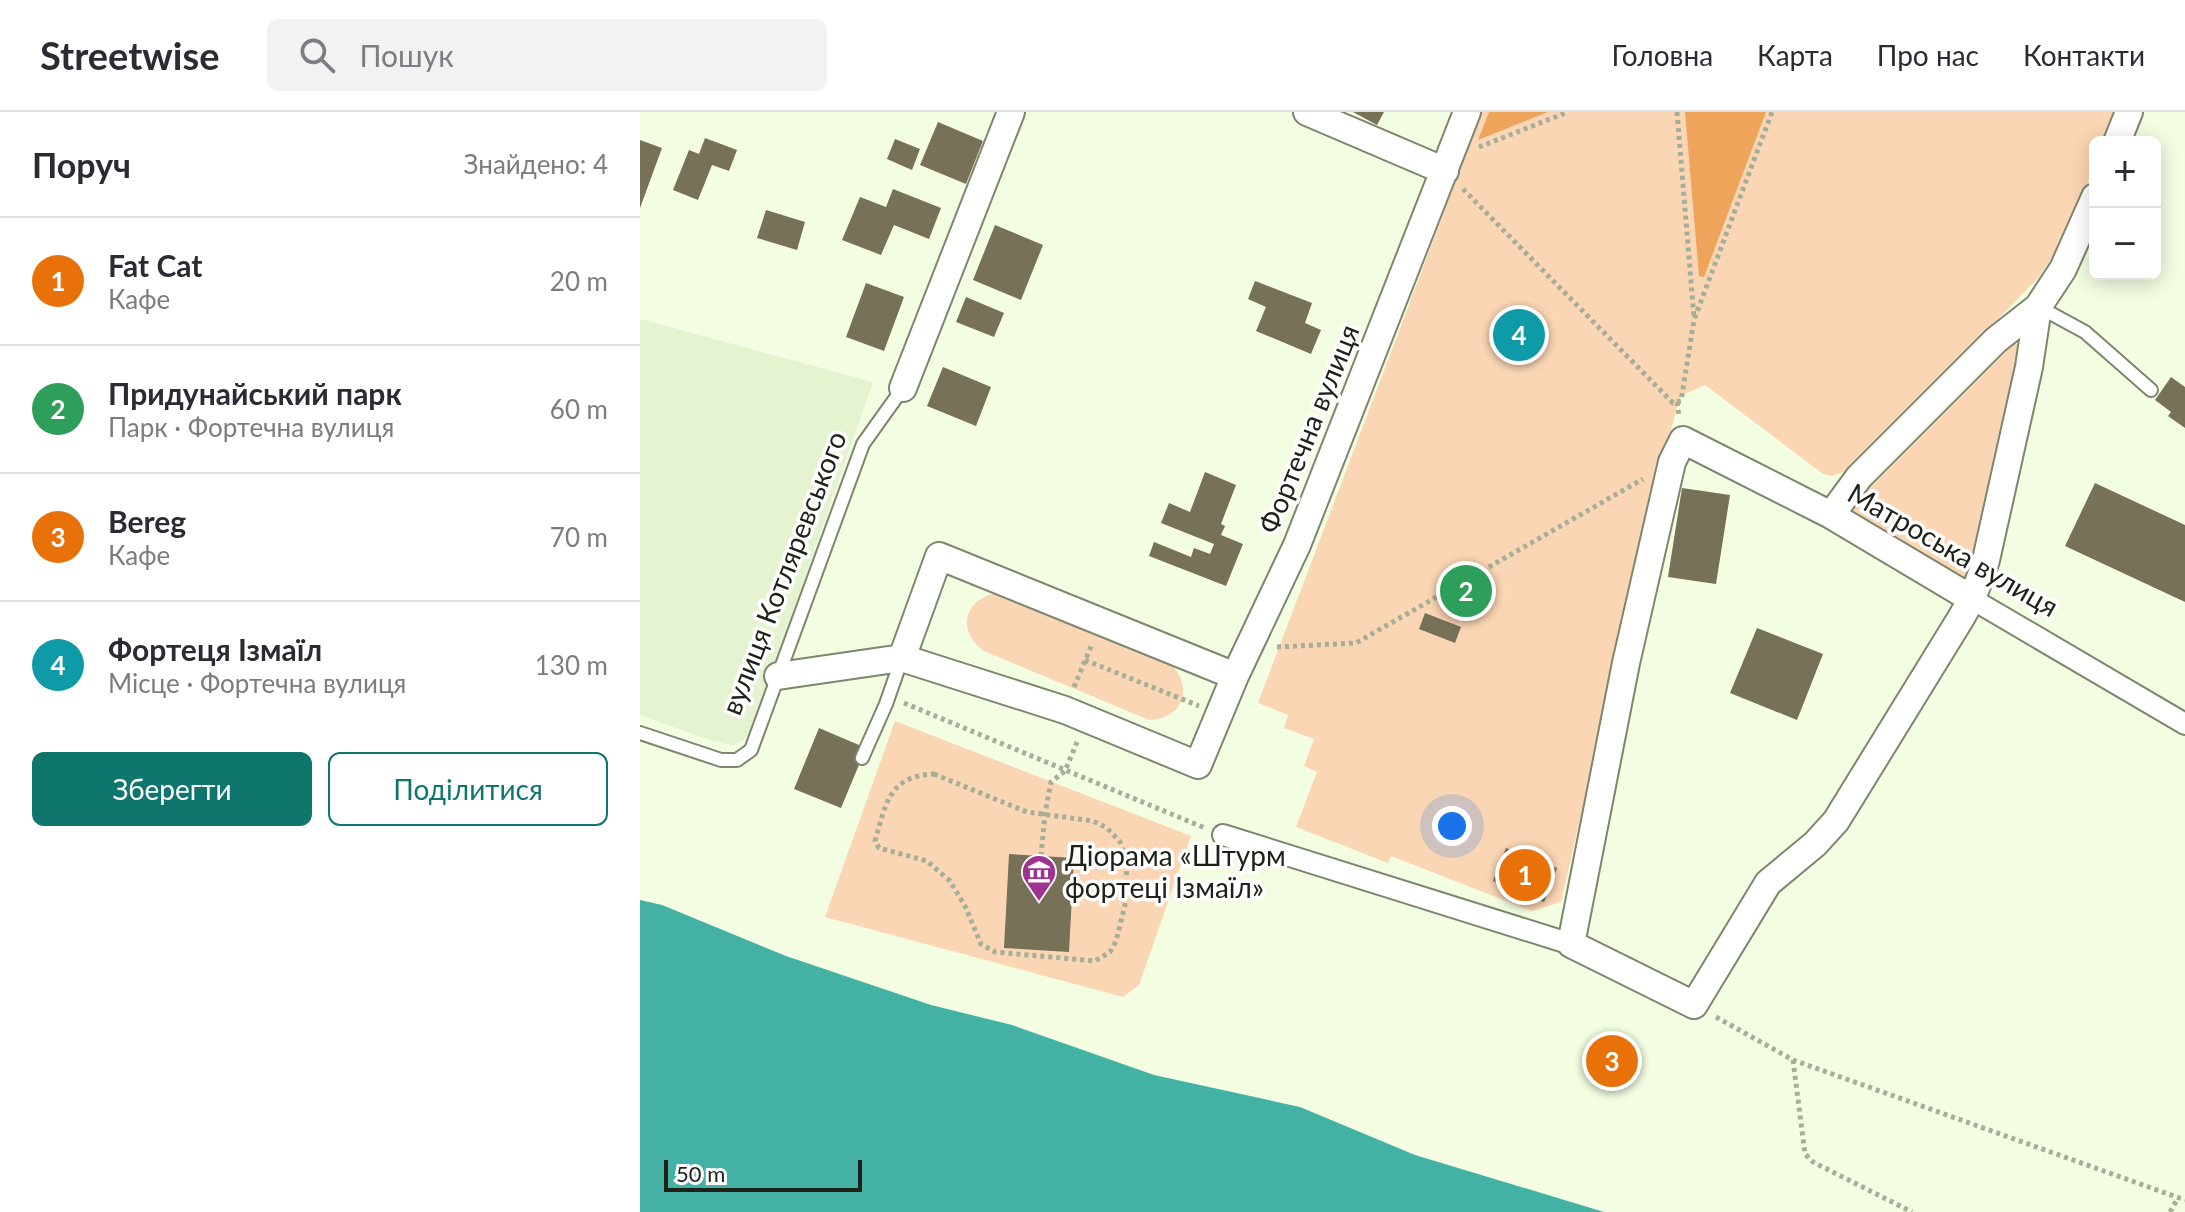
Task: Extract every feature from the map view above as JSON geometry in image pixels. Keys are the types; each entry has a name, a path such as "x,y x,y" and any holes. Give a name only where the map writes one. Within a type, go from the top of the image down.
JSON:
{"street":[{"name":"вулиця Котляревського","path":"903,388 1011,112"},
{"path":"1307,112 1445,171"},
{"name":"Фортечна вулиця","path":"1076,715 1198,765 1235,676 1297,545 1467,112"},
{"path":"2119,136 2129,112"},
{"path":"1831,515 1859,477 1996,340 2038,307 2063,269 2090,208"},
{"path":"1223,835 1571,944 1694,1005 1759,895 1777,873 1815,844 1836,821 1972,599 1990,545 2029,367 2038,307"},
{"path":"1571,944 1626,663 1678,451"},
{"name":"Матроська вулиця","path":"1678,451 1831,515 2185,724"},
{"path":"902,658 939,556 1235,676"},
{"path":"778,676 902,658 1076,715"}],"lane":[{"path":"2038,307 2085,332 2151,390"},
{"name":"вулиця Котляревського","path":"640,733 721,760 737,760 751,750 863,444 903,388"},
{"path":"862,758 902,658"}],"path":[{"path":"1471,150 1568,112"},
{"path":"1677,112 1694,320"},
{"path":"1445,171 1673,403 1681,401 1694,320 1772,112"},
{"path":"1248,649 1356,643 1678,451 1677,402"},
{"path":"1041,856 1051,782 1065,771 1085,660 1101,621"},
{"path":"1085,660 1219,714"},
{"path":"903,702 1223,835"},
{"path":"934,774 1027,812 1045,814 1093,821 1107,828 1120,842 1127,864 1125,905 1116,941 1110,952 1095,961 995,952 981,944 965,906 950,881 927,861 879,848 875,841 887,799 900,783 919,775 934,774"},
{"path":"1694,1005 1793,1060 2182,1199 2170,1212"},
{"path":"1793,1060 1805,1154 1813,1162 1912,1212"}],"shaded area":[{"path":"1482,112 2115,112 2105,136 2089,136 2089,180 2084,195 2039,277 1852,469 1832,476 1823,474 1705,385 1680,396 1658,479 1561,902 1532,911 1391,856 1388,863 1296,827 1317,772 1304,766 1314,739 1284,728 1288,715 1258,703"},
{"path":"1489,112 1548,112 1478,140"},
{"path":"1685,112 1766,112 1704,277 1699,276"},
{"path":"640,319 873,382 752,730 744,740 733,745 640,715"},
{"path":"2011,342 2021,346 1978,567 1961,580 1853,519 1850,504"},
{"path":"997,593 1172,665 1182,684 1183,693 1177,709 1149,720 984,651 970,634 968,617 977,602"},
{"path":"895,721 1191,836 1139,985 1123,997 825,917"}],"water":[{"path":"640,900 662,905 786,956 931,1005 1012,1025 1154,1075 1300,1107 1415,1155 1604,1212 640,1212"}],"building":[{"path":"1353,112 1384,112 1377,125"},
{"path":"938,122 983,141 966,184 920,165"},
{"path":"705,138 737,150 729,171 712,165 698,200 673,190 689,150 699,154"},
{"path":"895,139 920,149 912,170 887,159"},
{"path":"640,140 662,148 640,208"},
{"path":"893,189 941,208 929,239 894,225 881,255 842,240 860,197 886,207"},
{"path":"766,210 805,222 797,250 757,238"},
{"path":"995,225 1043,245 1021,300 973,280"},
{"path":"1255,281 1312,303 1305,323 1321,330 1311,354 1256,331 1266,307 1248,299"},
{"path":"866,283 904,297 884,351 846,337"},
{"path":"966,297 1004,313 994,337 956,322"},
{"path":"943,367 991,387 976,426 927,406"},
{"path":"2171,377 2185,387 2185,428 2168,416 2171,412 2155,400"},
{"path":"1205,472 1236,485 1221,524 1225,526 1221,535 1243,544 1226,586 1149,556 1154,542 1191,557 1194,548 1210,554 1214,544 1161,523 1169,503 1190,512"},
{"path":"2095,483 2185,525 2185,602 2065,546"},
{"path":"1682,488 1730,495 1716,584 1668,577"},
{"path":"1425,613 1461,627 1455,643 1419,629"},
{"path":"1757,628 1823,654 1797,720 1730,693"},
{"path":"819,728 866,748 841,808 794,789"},
{"path":"1506,848 1557,868 1544,902 1493,881"},
{"name":"Діорама «Штурм фортеці Ізмаїл»","path":"1009,854 1074,858 1069,952 1004,948"},
{"path":"1596,1041 1637,1055 1628,1081 1587,1066"}],"place":[{"name":"Фортеця Ізмаїл","path":"1519,335"},
{"name":"Придунайський парк","path":"1466,591"},
{"name":"Fat Cat","path":"1525,875"},
{"name":"Діорама «Штурм фортеці Ізмаїл»","path":"1039,903"},
{"name":"Bereg","path":"1612,1061"}]}
